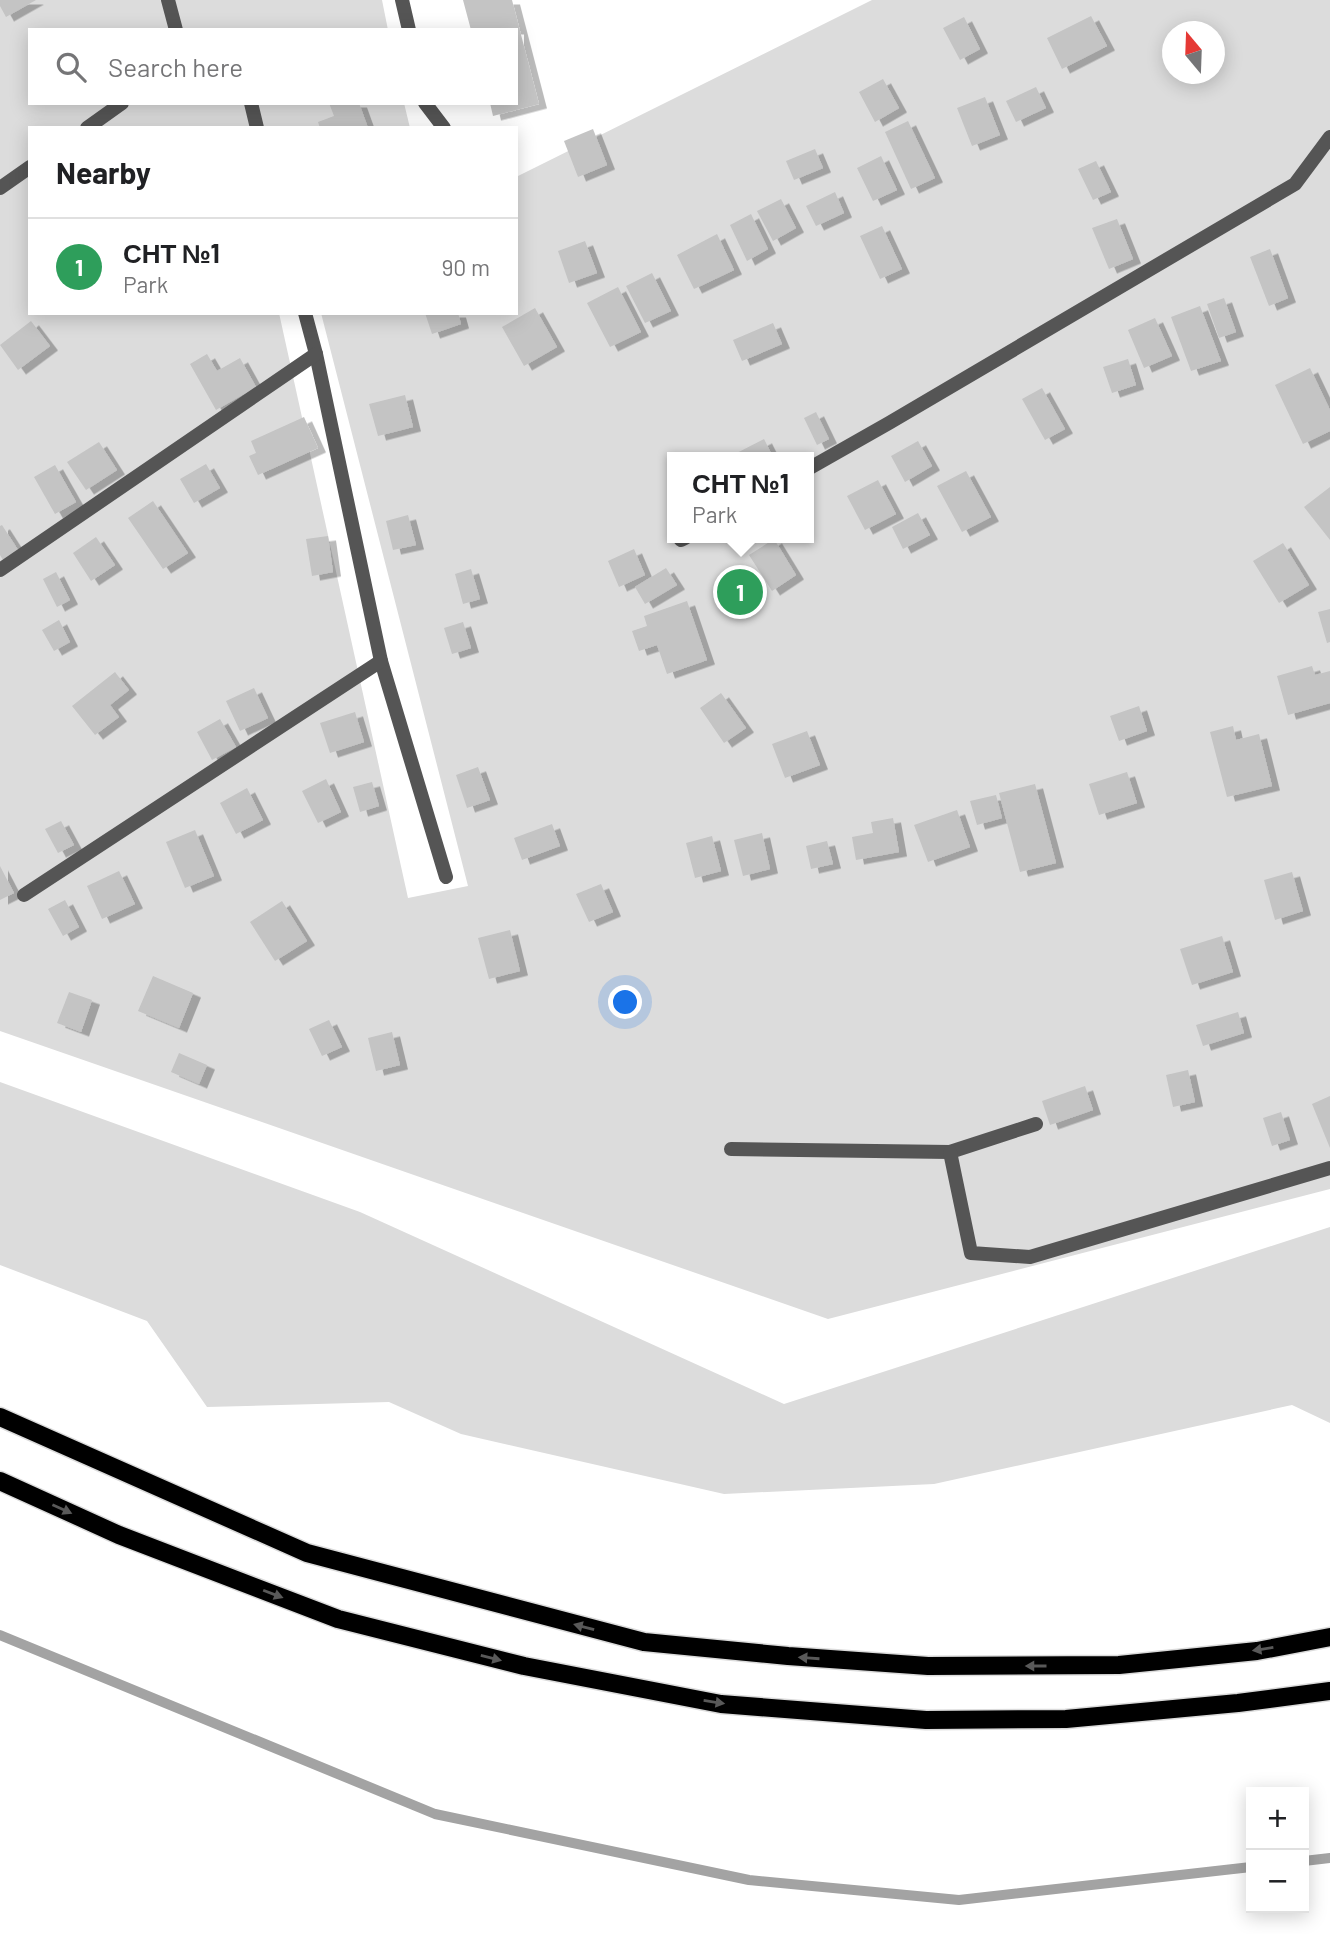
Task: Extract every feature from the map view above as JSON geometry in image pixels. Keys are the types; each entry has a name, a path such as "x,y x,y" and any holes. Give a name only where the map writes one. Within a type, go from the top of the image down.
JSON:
{"main road":[{"path":"0,1417 307,1553 644,1642 928,1666 1119,1665 1257,1651 1330,1637"},
{"path":"0,1481 119,1535 338,1619 524,1666 721,1704 926,1720 1066,1718 1238,1703 1330,1691"}],"street":[{"path":"168,0 175,28"},
{"path":"402,0 409,28"},
{"path":"90,126 119,105"},
{"path":"251,105 257,126"},
{"path":"427,105 442,126"},
{"path":"814,466 1296,184 1330,137"},
{"path":"0,188 28,168"},
{"path":"306,315 381,661 446,877"},
{"path":"0,570 316,354"},
{"path":"24,895 381,661"},
{"path":"731,1149 950,1153 1036,1124"},
{"path":"950,1153 971,1253 1030,1257 1330,1168"}],"shaded area":[{"path":"0,0 382,0 388,28 28,28 28,105 404,105 410,126 28,126 28,315 279,315 408,898 468,886 322,315 518,315 518,176 872,0 1330,0 1330,1189 828,1319 0,1031"},
{"path":"0,1082 360,1212 784,1404 1330,1227 1330,1423 1292,1405 934,1484 724,1494 461,1434 389,1402 207,1407 147,1321 0,1265"}],"building":[{"path":"0,0 36,0 6,17"},
{"path":"463,0 512,0 539,104 493,116 490,105 518,105 518,28 470,28"},
{"path":"1091,16 1107,46 1062,69 1047,38"},
{"path":"964,17 980,49 960,60 943,28"},
{"path":"883,79 899,108 875,122 859,92"},
{"path":"1036,87 1046,108 1016,122 1006,101"},
{"path":"985,97 1000,135 972,146 957,108"},
{"path":"330,105 360,105 367,126 319,126 318,122 334,116"},
{"path":"908,121 935,178 911,189 885,132"},
{"path":"593,129 607,165 578,177 564,141"},
{"path":"815,149 823,168 794,180 786,161"},
{"path":"881,156 897,190 873,201 857,168"},
{"path":"1096,161 1111,192 1093,200 1078,169"},
{"path":"835,192 844,213 816,226 806,206"},
{"path":"781,199 796,228 773,241 757,211"},
{"path":"751,214 768,249 747,261 730,225"},
{"path":"1117,219 1133,259 1109,269 1092,228"},
{"path":"882,226 902,269 880,279 860,236"},
{"path":"717,234 734,270 694,289 677,255"},
{"path":"585,241 597,273 569,283 558,251"},
{"path":"1270,249 1288,298 1269,306 1250,257"},
{"path":"652,273 671,311 645,323 626,286"},
{"path":"618,287 641,332 610,347 587,303"},
{"path":"1224,298 1236,332 1219,338 1207,304"},
{"path":"1200,306 1221,361 1191,371 1171,317"},
{"path":"535,308 557,347 524,366 502,327"},
{"path":"426,315 459,315 461,324 432,334"},
{"path":"1155,318 1172,356 1144,368 1128,330"},
{"path":"31,321 50,346 18,370 0,345"},
{"path":"773,323 782,344 742,361 733,340"},
{"path":"207,354 217,371 240,358 256,387 216,410 190,364"},
{"path":"1128,359 1136,385 1112,393 1103,367"},
{"path":"1310,368 1330,410 1330,431 1303,444 1275,385"},
{"path":"1042,388 1065,429 1045,440 1022,399"},
{"path":"405,395 413,427 378,436 369,404"},
{"path":"816,412 829,439 817,445 804,418"},
{"path":"304,417 318,448 258,475 249,456 256,453 251,441"},
{"path":"764,439 770,452 739,452"},
{"path":"918,441 932,466 905,482 891,456"},
{"path":"99,442 117,470 86,490 67,462"},
{"path":"206,464 220,488 194,503 180,479"},
{"path":"55,465 76,502 55,514 34,477"},
{"path":"966,471 991,517 962,532 937,486"},
{"path":"878,480 896,514 865,530 847,496"},
{"path":"1330,487 1330,540 1304,507"},
{"path":"153,501 188,553 163,569 128,518"},
{"path":"918,513 930,535 903,549 892,527"},
{"path":"408,515 416,545 393,550 386,521"},
{"path":"2,525 18,550 3,560 0,555"},
{"path":"328,536 333,572 312,576 306,539"},
{"path":"96,537 115,565 91,581 73,553"},
{"path":"768,543 776,543 796,575 772,591 749,555"},
{"path":"1283,543 1309,585 1279,603 1253,561"},
{"path":"634,549 645,575 619,587 608,561"},
{"path":"666,568 677,585 645,604 635,587"},
{"path":"471,569 480,599 463,604 455,574"},
{"path":"56,572 70,600 57,607 43,579"},
{"path":"687,601 707,660 667,674 657,645 639,651 632,631 647,626 644,616"},
{"path":"1330,609 1330,642 1327,643 1318,612"},
{"path":"59,620 70,642 54,651 42,630"},
{"path":"463,622 471,648 452,654 444,628"},
{"path":"1312,666 1315,675 1330,671 1330,703 1288,715 1277,676"},
{"path":"115,672 129,690 110,705 119,717 95,735 72,706"},
{"path":"254,688 268,718 240,731 226,701"},
{"path":"721,693 746,728 724,743 700,708"},
{"path":"1139,706 1147,731 1119,741 1110,716"},
{"path":"355,712 364,742 330,753 320,723"},
{"path":"220,719 236,747 212,760 197,732"},
{"path":"1233,726 1236,740 1259,734 1272,786 1227,797 1210,732"},
{"path":"807,731 820,765 785,778 772,744"},
{"path":"478,767 490,800 467,808 456,775"},
{"path":"1127,772 1137,803 1099,815 1089,784"},
{"path":"326,779 341,812 318,823 302,791"},
{"path":"372,782 379,806 360,812 353,787"},
{"path":"1035,784 1056,863 1020,872 999,793"},
{"path":"247,788 263,820 236,834 220,803"},
{"path":"996,795 1002,818 977,825 970,801"},
{"path":"957,810 970,847 928,862 914,825"},
{"path":"893,818 899,852 856,860 852,837 873,833 871,822"},
{"path":"61,821 74,845 58,853 45,829"},
{"path":"552,824 560,846 522,860 514,838"},
{"path":"195,830 214,876 185,888 166,842"},
{"path":"762,833 770,869 743,876 734,840"},
{"path":"712,836 721,871 695,878 686,843"},
{"path":"827,841 833,864 811,869 806,846"},
{"path":"0,866 14,893 0,900"},
{"path":"119,871 135,904 102,919 87,886"},
{"path":"1292,872 1303,911 1275,920 1264,880"},
{"path":"601,884 613,912 589,922 576,894"},
{"path":"65,900 79,927 63,936 48,909"},
{"path":"282,901 307,941 275,961 250,922"},
{"path":"510,930 520,971 489,979 478,938"},
{"path":"1222,936 1233,972 1192,985 1180,949"},
{"path":"153,976 193,993 179,1028 138,1011"},
{"path":"69,992 92,1000 81,1032 57,1023"},
{"path":"1238,1012 1244,1033 1203,1046 1196,1025"},
{"path":"329,1020 342,1047 322,1056 309,1029"},
{"path":"392,1032 400,1065 376,1071 368,1038"},
{"path":"179,1053 207,1065 199,1084 171,1072"},
{"path":"1188,1070 1195,1102 1173,1107 1166,1075"},
{"path":"1085,1086 1093,1110 1050,1125 1042,1101"},
{"path":"1330,1096 1330,1148 1312,1104"},
{"path":"1281,1112 1290,1140 1272,1146 1263,1118"}],"waterway":[{"path":"0,1635 435,1814 749,1880 959,1900 1246,1868"},
{"path":"1309,1860 1330,1858"}],"place":[{"name":"СНТ №1","path":"740,592"}]}
